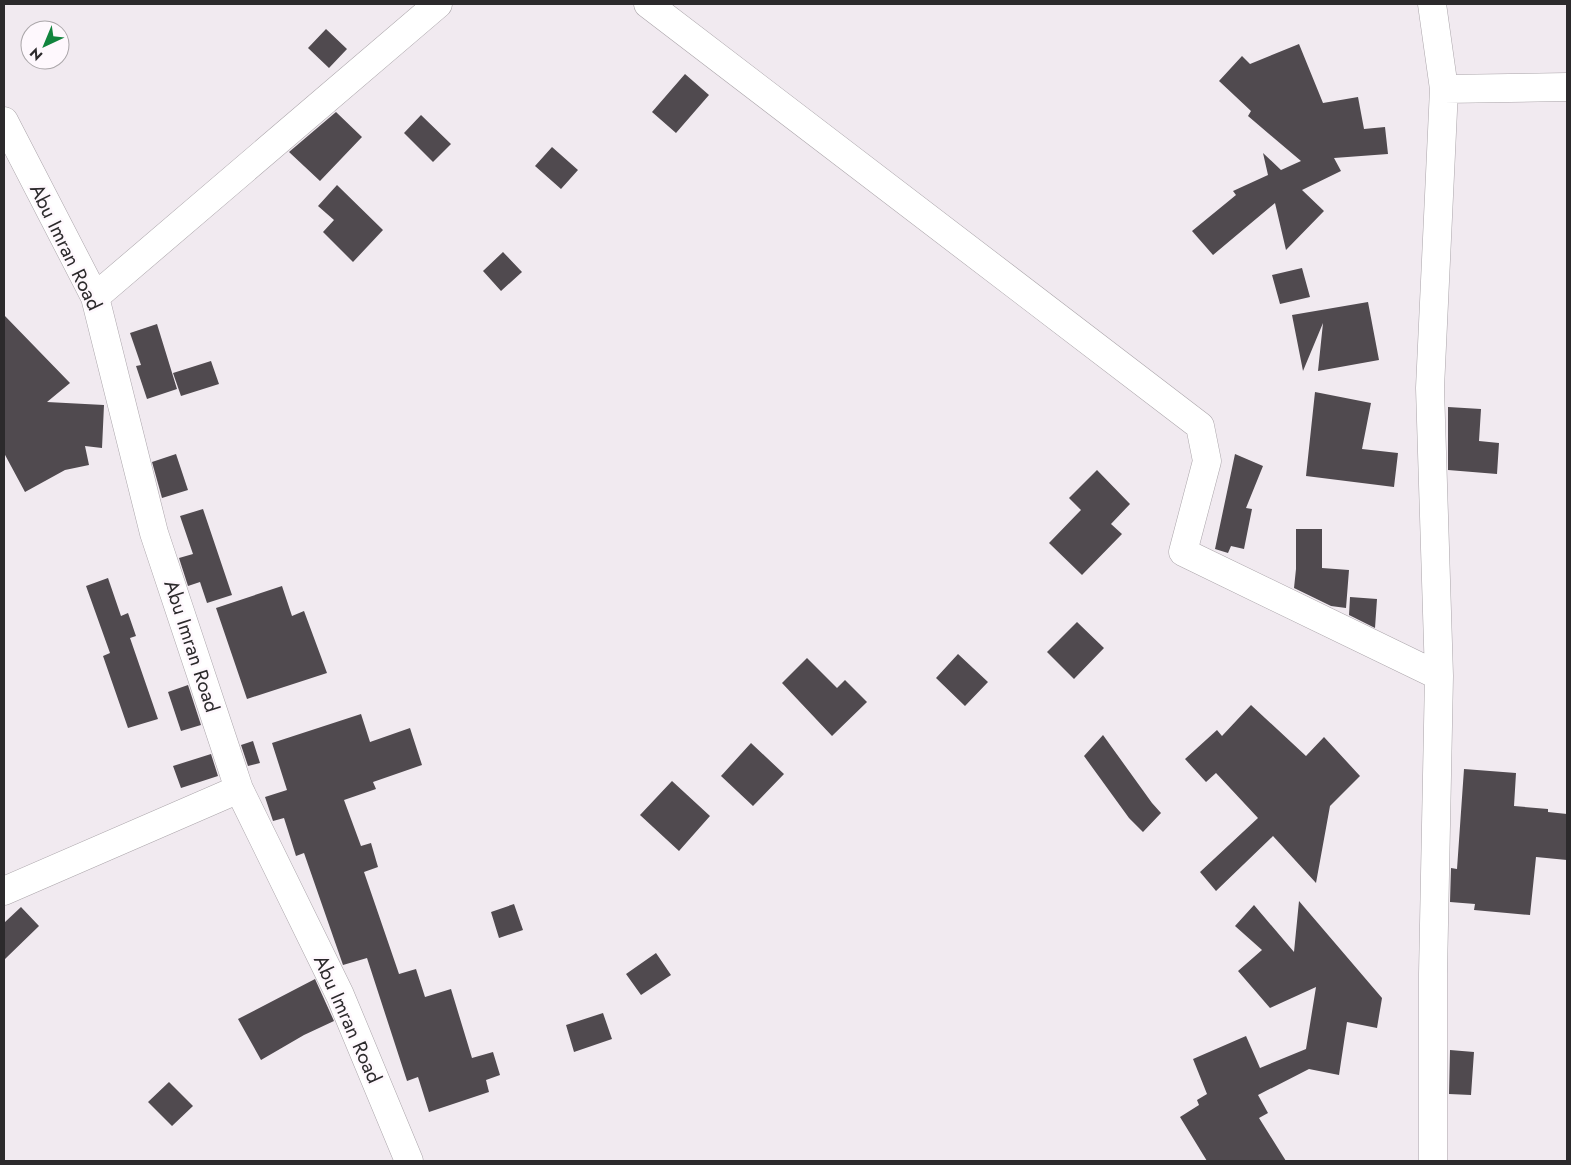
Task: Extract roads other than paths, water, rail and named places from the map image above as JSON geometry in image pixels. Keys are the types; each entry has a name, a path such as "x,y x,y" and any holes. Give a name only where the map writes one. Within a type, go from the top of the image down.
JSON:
{"street":[{"path":"95,297 438,4"},
{"path":"648,4 1200,426 1207,461 1183,552 1439,676"},
{"path":"1432,4 1444,89 1430,388 1439,676 1433,974 1433,1161"},
{"path":"1444,89 1567,87"},
{"name":"Abu Imran Road","path":"4,122 95,297 154,533 239,789 340,996 409,1161"},
{"path":"4,891 239,789"}]}
